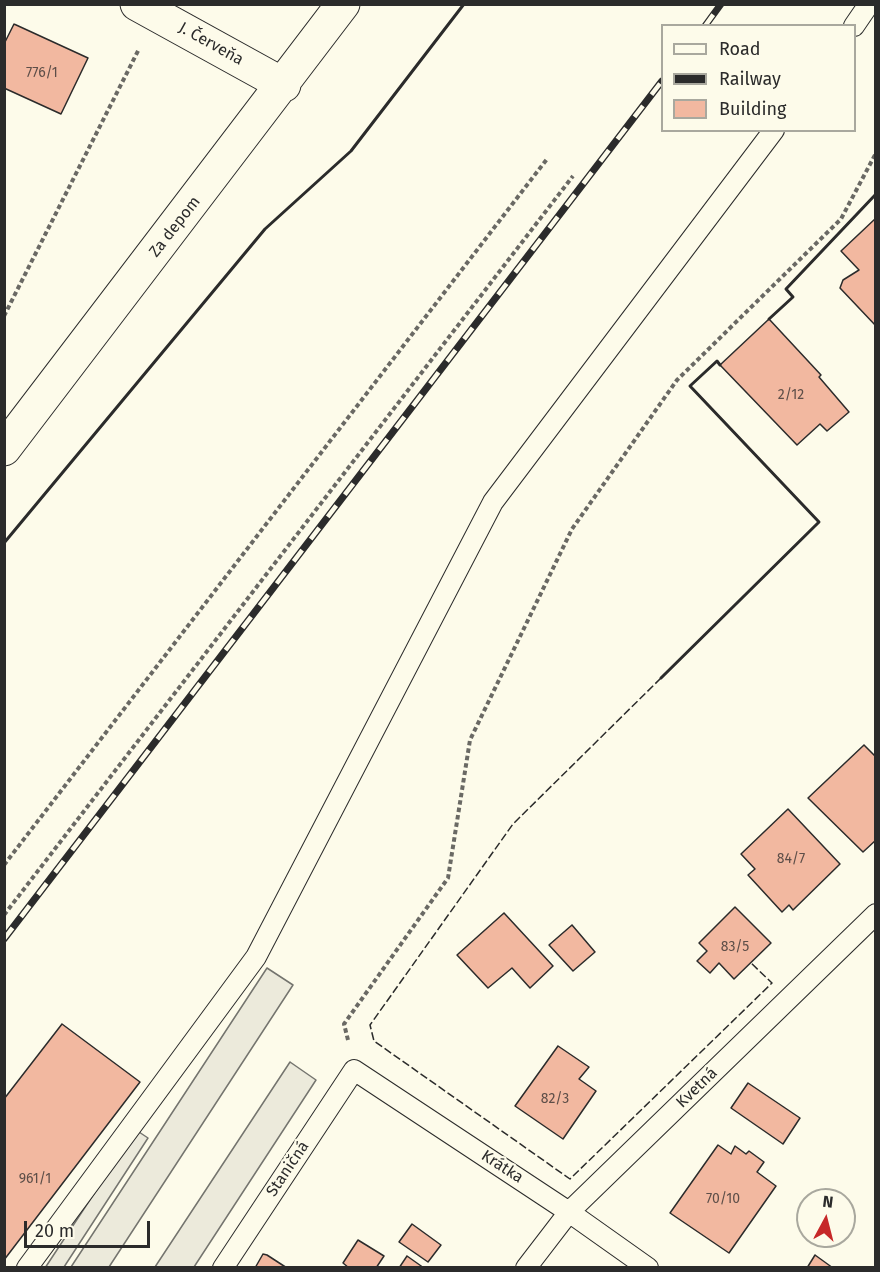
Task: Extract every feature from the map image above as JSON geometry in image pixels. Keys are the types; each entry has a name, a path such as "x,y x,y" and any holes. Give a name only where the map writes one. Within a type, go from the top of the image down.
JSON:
{"street":[{"name":"Za depom","path":"4,449 284,85 343,4"},
{"name":"J. Červeňa","path":"149,10 284,85"}],"lane":[{"path":"855,24 869,4"},
{"path":"27,1268 256,957 493,502 772,132"},
{"name":"Kvetná","path":"526,1268 569,1212 876,914"},
{"name":"Krátka","path":"354,1070 569,1212 648,1268"},
{"name":"Staničná","path":"222,1268 354,1070"}],"path":[{"path":"4,316 146,35 149,10"},
{"path":"354,1070 344,1024 448,879 470,740 572,529 677,380 841,219 876,153"},
{"path":"4,865 548,159"},
{"path":"4,915 573,176"}],"shaded area":[{"path":"267,968 293,985 109,1267 71,1267"},
{"path":"290,1062 316,1080 194,1267 155,1267"},
{"path":"136,1130 148,1138 64,1267 45,1268"}],"building":[{"path":"14,24 88,58 61,114 4,88 4,44"},
{"path":"876,218 876,326 840,288 843,280 859,270 841,251"},
{"path":"769,319 821,375 819,377 849,412 827,431 820,424 797,445 720,365"},
{"path":"864,745 876,757 876,840 863,852 808,798"},
{"path":"788,809 840,864 793,910 789,905 782,912 748,875 755,869 741,854"},
{"path":"735,907 771,943 734,979 719,963 710,973 697,961 707,951 699,943"},
{"path":"504,913 553,966 530,988 512,968 488,988 457,955"},
{"path":"572,925 595,952 573,971 549,945"},
{"path":"62,1024 140,1082 4,1260 4,1099"},
{"path":"558,1046 589,1067 579,1079 596,1091 563,1139 515,1106"},
{"path":"748,1083 800,1118 783,1144 731,1108"},
{"path":"718,1145 731,1154 735,1146 746,1154 749,1151 764,1162 757,1172 776,1186 729,1253 670,1213"},
{"path":"412,1224 441,1245 428,1262 399,1242"},
{"path":"358,1240 384,1256 376,1268 349,1268 343,1263"},
{"path":"263,1254 267,1255 287,1268 255,1268"},
{"path":"815,1255 833,1268 807,1268"},
{"path":"407,1256 424,1268 399,1268"}],"railway":[{"path":"706,24 721,4"},
{"path":"4,939 661,82"}],"fence":[{"path":"661,678 513,824 370,1025 374,1041 570,1179 772,983 750,962"}],"wall":[{"path":"4,543 265,229 351,151 464,4"},
{"path":"769,319 793,297 786,289 876,194"},
{"path":"661,678 819,522 690,386 717,361 720,365"}]}
